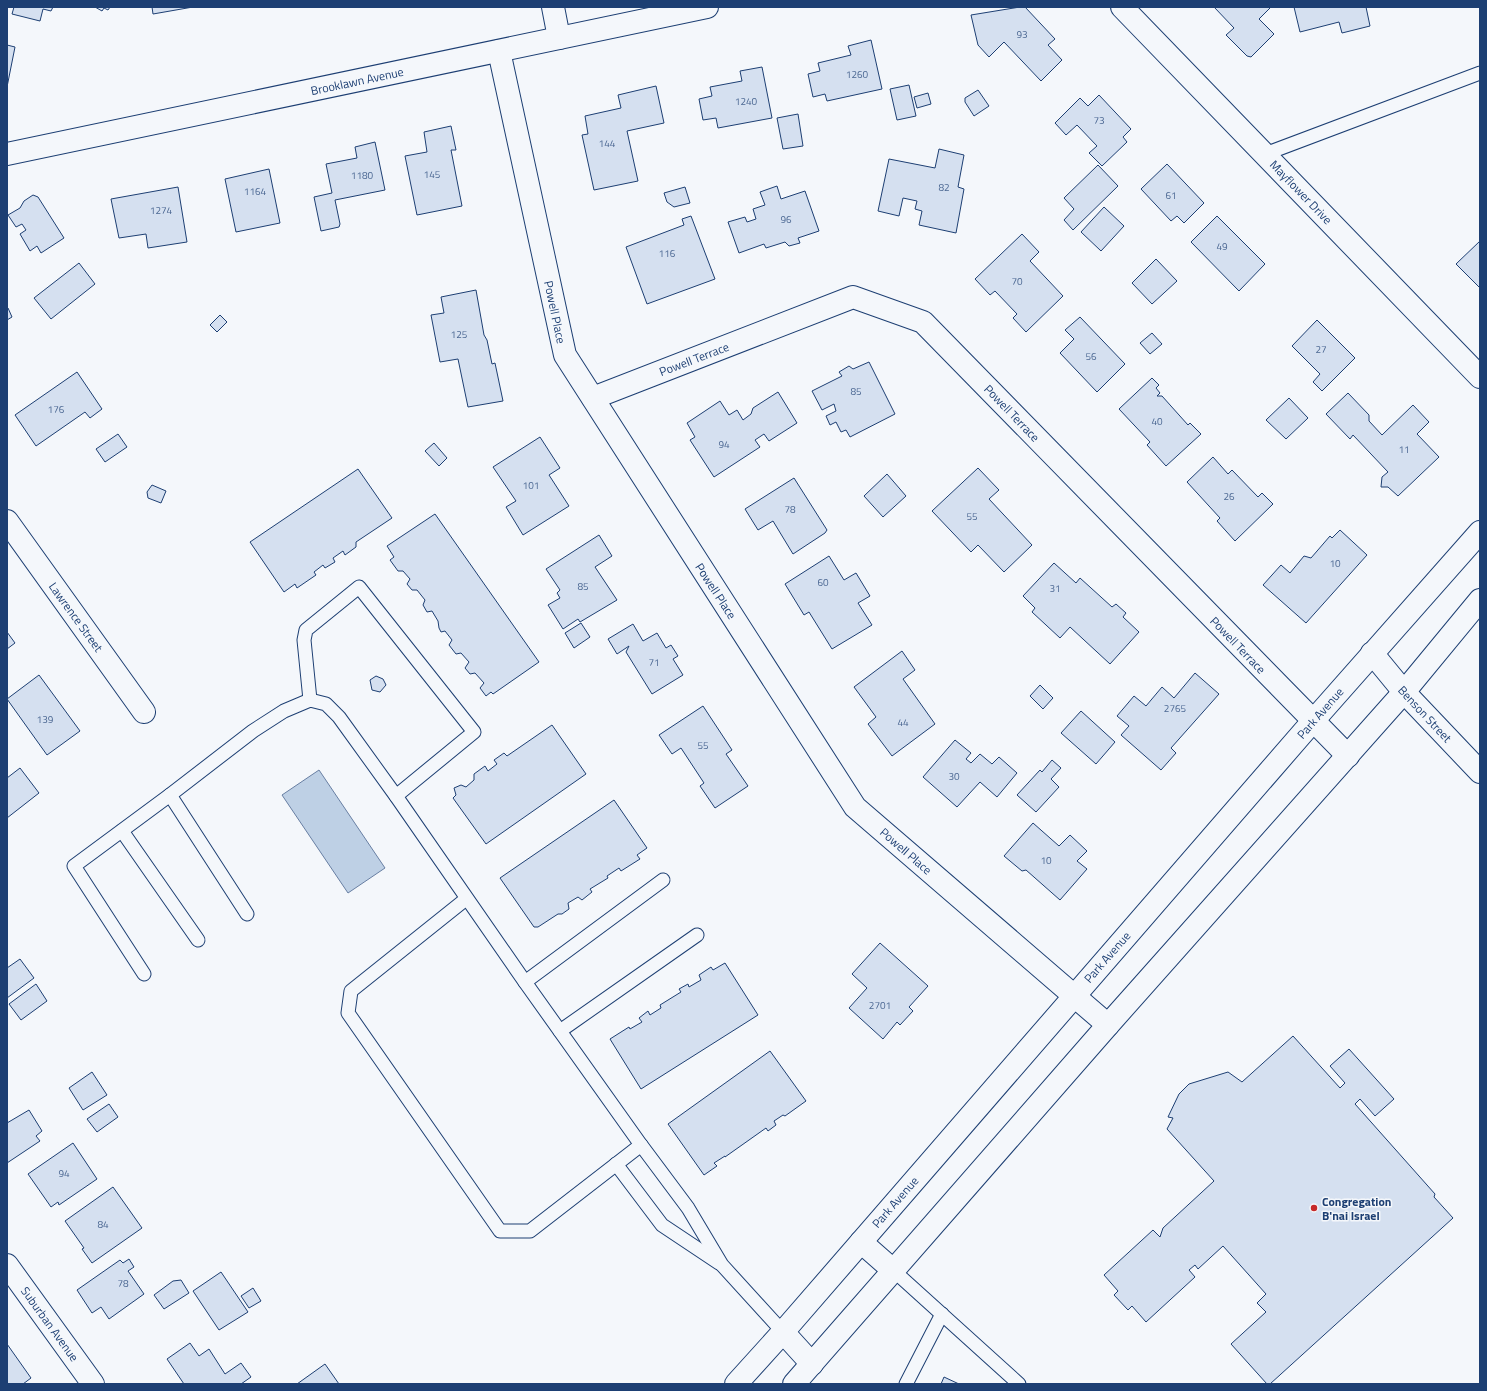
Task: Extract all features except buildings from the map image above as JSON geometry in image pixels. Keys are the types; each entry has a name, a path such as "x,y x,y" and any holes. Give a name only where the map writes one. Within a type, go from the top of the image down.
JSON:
{"street":[{"path":"553,7 559,38"},
{"name":"Brooklawn Avenue","path":"7,154 707,7"},
{"name":"Mayflower Drive","path":"1122,7 1480,377"},
{"name":"Powell Place","path":"499,51 565,355 854,807 1108,1025"},
{"name":"Powell Terrace","path":"593,398 853,297 923,322 1348,756"},
{"name":"Lawrence Street","path":"7,521 144,712"},
{"name":"Park Avenue","path":"736,1384 783,1332 1372,653 1480,532"},
{"path":"794,1384 1108,1025 1404,692 1480,600"},
{"name":"Benson Street","path":"1372,653 1404,692 1480,772"},
{"path":"861,1242 894,1271"},
{"name":"Suburban Avenue","path":"7,1265 93,1384"},
{"path":"783,1332 812,1364"}],"lane":[{"path":"1265,154 1480,73"},
{"path":"310,700 304,640 306,630 360,587 474,732 396,796"},
{"path":"144,974 74,866 253,731 284,710 310,700 326,704 339,717 396,796 466,899 688,1208 722,1265 783,1332"},
{"path":"170,795 248,914"},
{"path":"122,831 198,940"},
{"path":"526,982 662,880"},
{"path":"466,899 352,991 348,1013 500,1231 530,1231 641,1144"},
{"path":"560,1031 697,935"},
{"path":"616,1164 662,1225 722,1265"},
{"path":"894,1271 1019,1384"},
{"path":"906,1384 942,1314"}],"water":[{"path":"319,770 385,868 348,893 282,795"}],"place":[{"name":"Congregation B'nai Israel","path":"1314,1208"}]}
